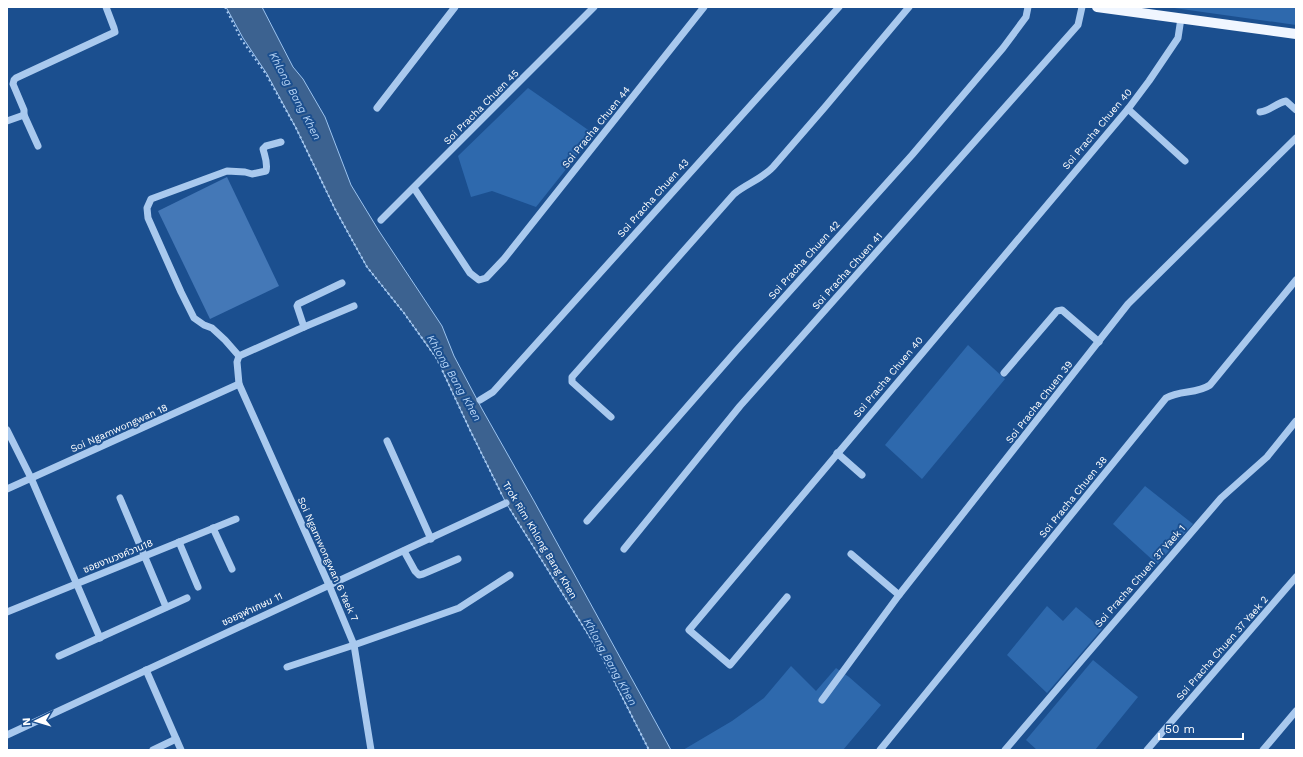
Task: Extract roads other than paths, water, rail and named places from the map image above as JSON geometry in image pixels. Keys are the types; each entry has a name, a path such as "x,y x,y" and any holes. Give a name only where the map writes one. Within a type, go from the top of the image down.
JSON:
{"main road":[{"path":"1097,7 1296,34"}],"street":[{"path":"38,146 24,115 24,110 13,84 14,80 115,32 106,7"},
{"path":"377,108 455,7"},
{"name":"Soi Pracha Chuen 45","path":"382,220 594,7"},
{"name":"Soi Pracha Chuen 44","path":"414,188 470,273 479,280 486,278 504,259 704,7"},
{"name":"Soi Pracha Chuen 43","path":"480,400 493,392 839,7"},
{"path":"611,417 572,382 572,377 732,197 740,189 766,174 773,167 826,107 909,7"},
{"name":"Soi Pracha Chuen 42","path":"587,521 917,149 1003,48 1026,17 1028,7"},
{"name":"Soi Pracha Chuen 41","path":"624,548 740,406 1078,24 1082,7"},
{"name":"Soi Pracha Chuen 40","path":"787,596 730,665 689,630 1128,109 1178,38 1181,18"},
{"path":"1260,112 1274,107 1279,103 1286,102 1296,110"},
{"path":"1128,109 1185,161"},
{"path":"7,121 24,115"},
{"name":"Soi Pracha Chuen 39","path":"822,700 899,595 1128,304 1296,138"},
{"path":"281,142 266,146 263,149 267,162 266,171 252,174 240,171 227,171 151,199 147,208 148,218 194,318 204,325 212,328 239,356 304,326 354,306"},
{"name":"Soi Pracha Chuen 38","path":"880,750 1166,398 1171,395 1201,390 1210,384 1296,280"},
{"path":"304,326 297,306 298,304 342,283"},
{"path":"1004,373 1057,311 1062,310 1068,314 1099,342"},
{"name":"Soi Ngamwongwan 6 Yaek 7","path":"239,356 237,362 239,384 329,585 354,645 371,750"},
{"name":"Soi Ngamwongwan 18","path":"7,489 239,384"},
{"name":"Soi Pracha Chuen 37 Yaek 1","path":"1005,750 1221,498 1267,457 1296,421"},
{"path":"7,430 31,478 100,638"},
{"path":"387,441 431,539"},
{"path":"837,453 862,475"},
{"path":"120,498 166,607"},
{"name":"ซอยจุฬาเกษม 11","path":"7,735 506,503"},
{"name":"ซอยงามวงค์วาน18","path":"7,612 236,519"},
{"path":"213,528 232,570"},
{"path":"179,542 198,588"},
{"path":"404,551 415,571 419,575 458,559"},
{"path":"851,554 899,595"},
{"path":"287,667 459,608 510,575"},
{"name":"Soi Pracha Chuen 37 Yaek 2","path":"1147,750 1296,577"},
{"path":"58,656 187,598"},
{"path":"146,670 181,750"},
{"path":"1264,750 1296,711"},
{"path":"153,750 176,739"}],"water":[{"name":"Khlong Bang Khen","path":"226,7 262,7 293,67 303,79 325,117 351,185 379,231 442,326 454,356 482,409 671,750 649,750 601,655 506,503 437,359 404,313 367,267 335,209 296,128 267,74 243,38"}]}
